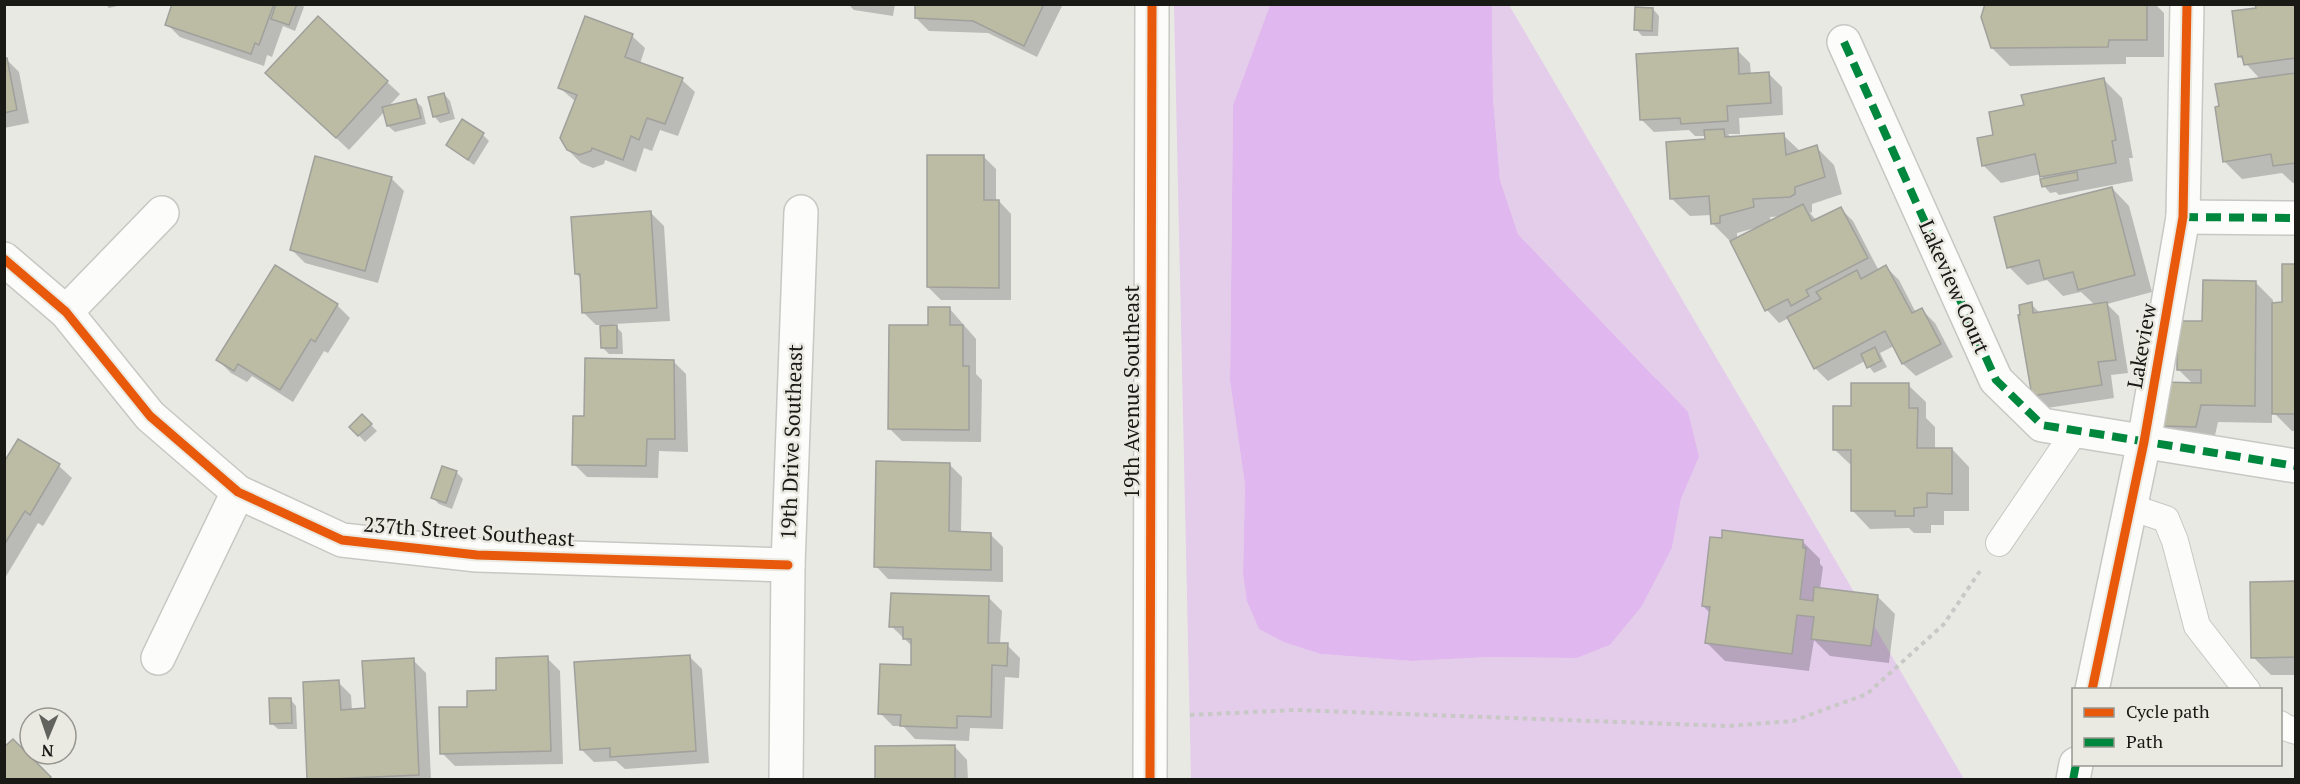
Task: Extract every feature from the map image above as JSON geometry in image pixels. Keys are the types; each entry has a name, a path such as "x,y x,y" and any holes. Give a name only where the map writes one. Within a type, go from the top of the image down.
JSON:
{"street":[{"name":"19th Avenue Southeast","path":"1150,780 1152,4"},
{"name":"Lakeview","path":"2092,688 2144,442 2183,217 2187,4"},
{"name":"Lakeview Court","path":"1844,42 1996,380 2042,425 2295,466"},
{"name":"19th Drive Southeast","path":"786,780 788,566 801,212"},
{"path":"66,312 162,213"},
{"path":"2183,217 2295,218"},
{"name":"237th Street Southeast","path":"4,259 66,312 150,416 238,492 342,540 477,555 788,566"},
{"path":"158,658 238,492"}],"lane":[{"path":"1999,543 2076,430"},
{"path":"2130,507 2166,519 2175,541 2197,627 2245,688"}],"path":[{"path":"1149,717 1296,710 1728,726 1793,721 1867,694 1944,624 1999,543"}],"shaded area":[{"path":"1174,5 1270,5 1233,105 1230,381 1245,485 1243,572 1321,654 1412,661 1489,657 1577,658 1610,645 1642,606 1672,548 1681,499 1699,457 1655,377 1518,234 1500,180 1493,98 1492,5 1509,5 1964,779 1191,779"},
{"path":"1270,5 1492,5 1493,98 1500,180 1518,234 1688,412 1699,457 1681,499 1672,548 1642,606 1610,645 1577,658 1489,657 1412,661 1321,654 1284,642 1259,629 1247,601 1243,572 1245,485 1230,381 1233,105"}],"building":[{"path":"172,4 274,4 259,45 255,43 251,54 165,25"},
{"path":"276,4 297,4 289,25 271,19"},
{"path":"915,4 1044,4 1024,46 973,21 915,18"},
{"path":"1985,4 2147,4 2147,40 2109,40 2108,47 1991,48 1981,17"},
{"path":"2255,4 2296,4 2296,58 2244,65 2242,56 2238,57 2232,11 2256,8"},
{"path":"1635,7 1653,8 1652,31 1634,30"},
{"path":"318,16 388,81 336,138 265,73"},
{"path":"585,16 633,34 625,57 683,78 665,124 647,118 639,140 631,136 623,160 592,148 591,151 579,155 567,150 560,138 577,95 558,88"},
{"path":"1738,48 1739,74 1769,72 1771,103 1727,106 1728,121 1681,124 1680,118 1640,120 1636,54"},
{"path":"4,58 7,58 17,110 4,113"},
{"path":"2296,73 2296,163 2273,166 2271,154 2223,162 2215,107 2219,106 2215,84"},
{"path":"2104,78 2116,140 2112,141 2116,163 2040,177 2035,154 1982,166 1977,138 1993,135 1989,112 2024,105 2021,95"},
{"path":"444,93 449,113 433,117 428,97"},
{"path":"416,99 421,118 387,126 382,107"},
{"path":"462,119 484,133 468,160 446,145"},
{"path":"1724,129 1725,137 1784,133 1786,155 1817,145 1825,177 1795,187 1795,194 1790,197 1753,199 1754,207 1720,216 1720,223 1711,224 1709,196 1670,199 1666,142 1705,139 1704,130"},
{"path":"927,155 984,155 984,200 999,200 999,288 927,287"},
{"path":"315,156 392,177 365,271 290,250"},
{"path":"2077,172 2078,180 2042,187 2040,179"},
{"path":"2112,187 2135,275 2078,290 2073,272 2044,279 2039,260 2007,268 1994,217"},
{"path":"1803,204 1812,221 1841,207 1868,258 1806,290 1809,296 1791,306 1788,299 1765,311 1730,241"},
{"path":"651,211 657,308 582,313 580,274 575,274 571,217"},
{"path":"2282,264 2296,264 2296,414 2272,414 2272,303 2282,302"},
{"path":"275,265 338,304 315,342 311,339 280,390 238,364 234,371 216,360"},
{"path":"1886,265 1912,313 1922,308 1941,344 1902,364 1885,331 1814,369 1787,317 1821,299 1816,292 1857,270 1861,279"},
{"path":"2203,280 2256,281 2255,406 2201,405 2196,427 2163,426 2163,382 2201,383 2201,370 2177,370 2177,321 2202,321"},
{"path":"2032,302 2033,313 2107,302 2116,360 2098,362 2102,385 2032,396 2018,315 2020,315 2019,305"},
{"path":"928,307 950,307 950,325 963,325 963,366 969,366 969,430 888,429 889,325 928,325"},
{"path":"617,325 617,348 601,348 600,326"},
{"path":"1875,347 1881,361 1867,368 1861,354"},
{"path":"585,358 674,360 675,439 647,439 646,466 572,465 573,416 584,416"},
{"path":"1851,383 1909,383 1909,408 1918,408 1917,448 1952,448 1952,494 1927,493 1927,507 1914,508 1914,516 1895,516 1895,511 1851,511 1851,450 1833,450 1833,406 1851,406"},
{"path":"362,414 372,424 358,436 349,427"},
{"path":"18,439 60,464 30,515 25,511 4,545 4,462"},
{"path":"876,461 950,463 949,531 991,533 991,570 874,567"},
{"path":"442,466 457,471 446,503 431,498"},
{"path":"1722,530 1803,540 1803,548 1806,548 1800,599 1813,601 1814,587 1878,595 1871,646 1811,639 1814,617 1797,615 1792,654 1705,643 1710,607 1702,606 1710,537 1722,538"},
{"path":"2296,581 2296,657 2251,658 2250,582"},
{"path":"891,593 989,596 988,643 1008,643 1007,666 992,665 991,717 957,716 957,728 900,726 901,715 878,714 880,664 911,665 911,639 903,639 903,627 889,627"},
{"path":"690,655 696,751 610,757 610,748 580,750 574,662"},
{"path":"548,656 551,751 440,754 439,707 467,707 467,691 496,690 496,658"},
{"path":"414,658 419,775 307,780 303,682 339,680 341,710 365,708 362,661"},
{"path":"269,698 291,698 292,723 270,724"},
{"path":"13,739 18,744 18,766 40,766 51,777 49,780 4,780 4,747"},
{"path":"955,745 955,780 875,780 875,746"}],"marked path":[{"path":"1844,42 1996,380 2042,425 2296,466"},
{"path":"2183,217 2296,218"},
{"path":"2073,780 2076,766"}],"cycle path":[{"path":"1150,780 1152,4"},
{"path":"2092,688 2144,442 2183,217 2187,4"},
{"path":"4,259 66,312 150,416 238,492 342,540 477,555 788,565"}]}
